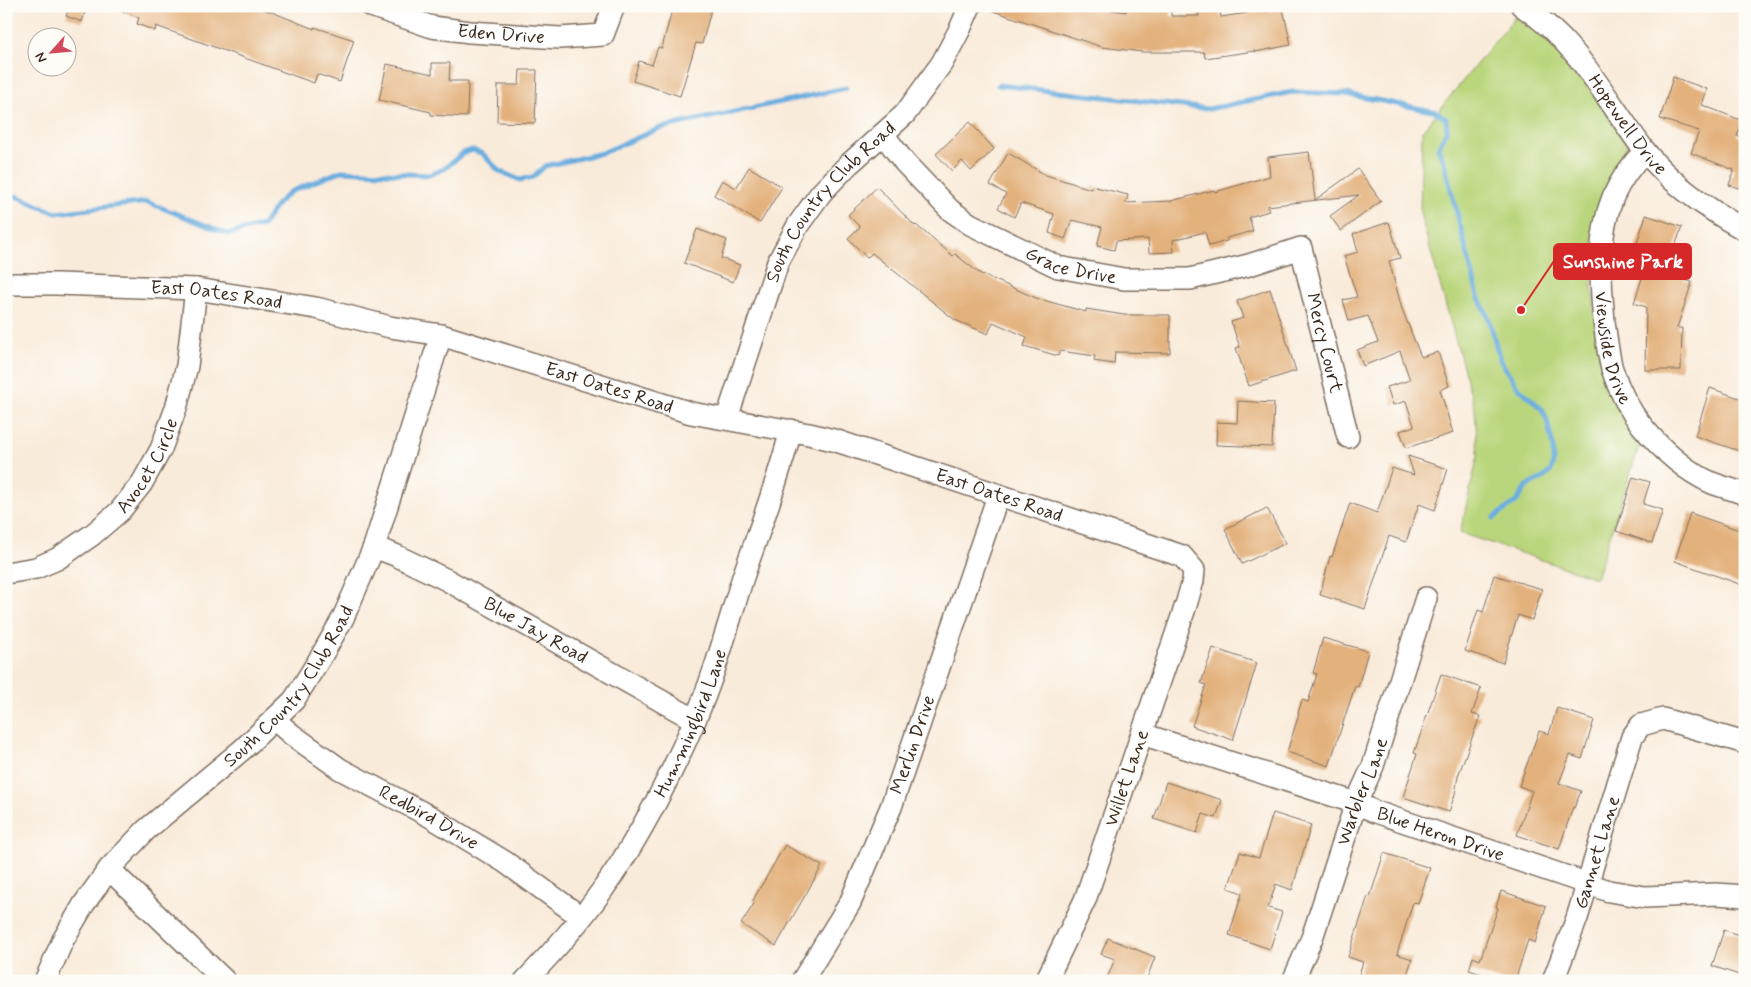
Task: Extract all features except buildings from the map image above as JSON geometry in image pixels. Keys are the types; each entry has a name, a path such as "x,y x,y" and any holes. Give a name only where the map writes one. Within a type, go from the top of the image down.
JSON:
{"street":[{"name":"Eden Drive","path":"371,6 432,27 470,32 560,38 603,35 614,6"},
{"name":"South Country Club Road","path":"726,418 778,262 798,225 822,193 848,165 905,114 942,63 970,6"},
{"name":"Hopewell Drive","path":"1522,6 1554,30 1571,47 1587,66 1645,151 1684,188 1727,220 1745,230"},
{"name":"Grace Drive","path":"883,134 904,163 950,210 970,224 1058,267 1124,279 1190,278 1250,265 1301,248"},
{"name":"Viewside Drive","path":"1645,151 1632,164 1614,197 1604,234 1600,276 1605,328 1612,368 1620,390 1641,425 1674,459 1711,483 1745,494"},
{"name":"Mercy Court","path":"1301,248 1348,437"},
{"name":"East Oates Road","path":"6,284 196,289 316,308 390,327 441,335 691,413 791,430 837,442 1182,556 1194,570"},
{"name":"Avocet Circle","path":"6,573 36,568 57,559 92,535 120,511 142,483 161,449 176,408 187,366 196,289"},
{"name":"South Country Club Road","path":"44,981 63,940 84,904 109,869 146,830 242,749 294,700 322,655 343,618 374,547 441,335"},
{"name":"Hummingbird Lane","path":"525,981 559,945 601,892 641,830 663,791 695,720 779,476 791,430"},
{"name":"Merlin Drive","path":"802,981 850,904 892,807 998,496"},
{"name":"Blue Jay Road","path":"374,547 447,580 695,720"},
{"name":"Willet Lane","path":"1046,981 1085,900 1186,605 1194,570"},
{"name":"Warbler Lane","path":"1293,981 1312,938 1356,803 1373,766 1426,598"},
{"name":"Redbird Drive","path":"274,719 340,769 431,817 505,862 581,917"},
{"name":"Gannet Lane","path":"1553,981 1578,918 1632,737 1641,725 1662,719 1745,743"},
{"name":"Blue Heron Drive","path":"1142,734 1356,803 1376,812 1609,891 1645,898 1716,894 1745,896"},
{"path":"109,869 225,981"}],"green space":[{"path":"1515,17 1545,39 1561,54 1591,90 1626,143 1626,153 1621,159 1599,206 1590,265 1599,355 1628,424 1641,441 1596,578 1460,533 1478,455 1475,409 1420,213 1422,131"}],"waterway":[{"path":"998,85 1209,109 1292,92 1346,94 1437,112 1446,119 1447,130 1438,148 1444,162 1478,296 1489,319 1500,360 1517,386 1542,409 1547,420 1553,447 1551,471 1543,478 1527,486 1517,501 1494,518"},
{"path":"6,194 16,196 56,213 147,202 228,234 263,225 278,203 290,192 341,171 429,175 444,169 463,153 473,150 483,154 499,171 520,180 533,177 545,166 602,153 660,128 846,88"}],"place":[{"name":"Sunshine Park","path":"1521,310"}]}
